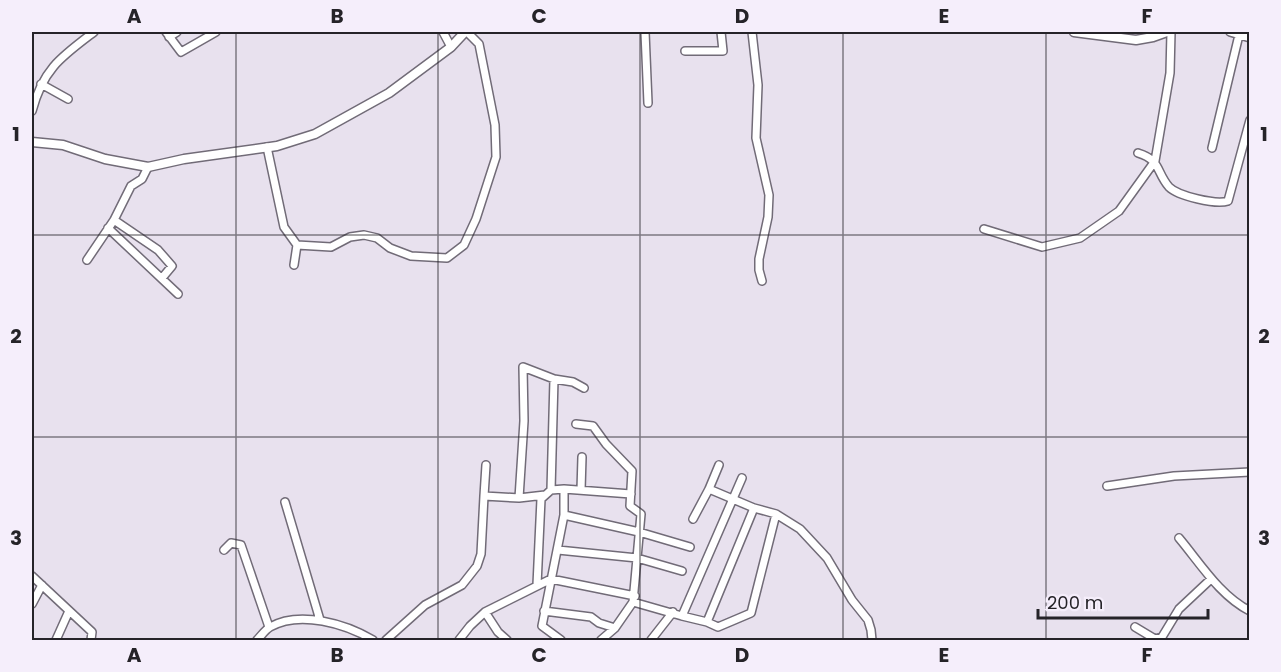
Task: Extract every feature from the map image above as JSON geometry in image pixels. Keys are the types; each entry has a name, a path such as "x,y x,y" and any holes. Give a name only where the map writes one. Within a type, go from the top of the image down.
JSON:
{"main road":[{"path":"32,142 63,145 105,159 148,167 184,159 267,147 315,134 389,93 451,47 466,32"},
{"path":"1074,32 1136,40 1169,32"}],"street":[{"path":"32,111 36,95 47,72 59,59 94,32"},
{"path":"177,32 168,34 181,52 216,32"},
{"path":"443,32 451,47"},
{"path":"297,245 331,247 350,237 364,235 377,238 390,248 411,256 447,258 464,245 476,219 496,157 495,125 479,44 466,32"},
{"path":"645,32 648,103"},
{"path":"686,51 723,51 721,32"},
{"path":"752,32 758,85 756,138 769,195 768,217 759,259 762,281"},
{"path":"984,229 1042,247 1080,238 1119,211 1155,161 1169,83 1169,32"},
{"path":"1230,32 1250,38"},
{"path":"1212,148 1239,35"},
{"path":"41,84 68,99"},
{"path":"1138,153 1155,161 1169,186 1178,193 1214,202 1228,201 1250,120"},
{"path":"267,147 284,227 297,245 294,265"},
{"path":"87,260 114,219 131,186 142,179 148,167"},
{"path":"114,219 158,250 172,266 162,278"},
{"path":"108,228 178,294"},
{"path":"519,498 524,421 522,367 573,382 584,388"},
{"path":"537,585 541,499 548,492 554,378"},
{"path":"576,424 593,426 606,444 632,471 630,506 641,514 634,599 615,628 601,640"},
{"path":"581,490 582,457"},
{"path":"386,640 425,605 462,585 477,566 481,554 486,465"},
{"path":"693,519 719,465"},
{"path":"1107,486 1174,476 1250,472"},
{"path":"682,616 742,478"},
{"path":"561,640 542,626 564,515 564,489"},
{"path":"484,496 519,498 564,489 631,494"},
{"path":"709,489 754,508 776,514 800,529 828,558 852,600 868,620 872,630 872,640"},
{"path":"285,502 320,620"},
{"path":"707,622 754,508"},
{"path":"459,640 485,612 551,579 634,599 718,627 751,613 776,514"},
{"path":"564,515 639,532 690,547"},
{"path":"1179,538 1211,579 1241,607 1250,611"},
{"path":"224,550 231,543 242,545 269,627"},
{"path":"558,550 637,558 682,571"},
{"path":"32,576 92,632 91,640"},
{"path":"1135,627 1155,639 1162,637 1179,609 1211,579"},
{"path":"32,604 42,585"},
{"path":"56,640 69,611"},
{"path":"544,611 591,617 599,623 615,628"},
{"path":"485,612 498,632 507,640"},
{"path":"651,640 673,612"},
{"path":"257,640 269,627 311,619 361,633 373,640"}]}
